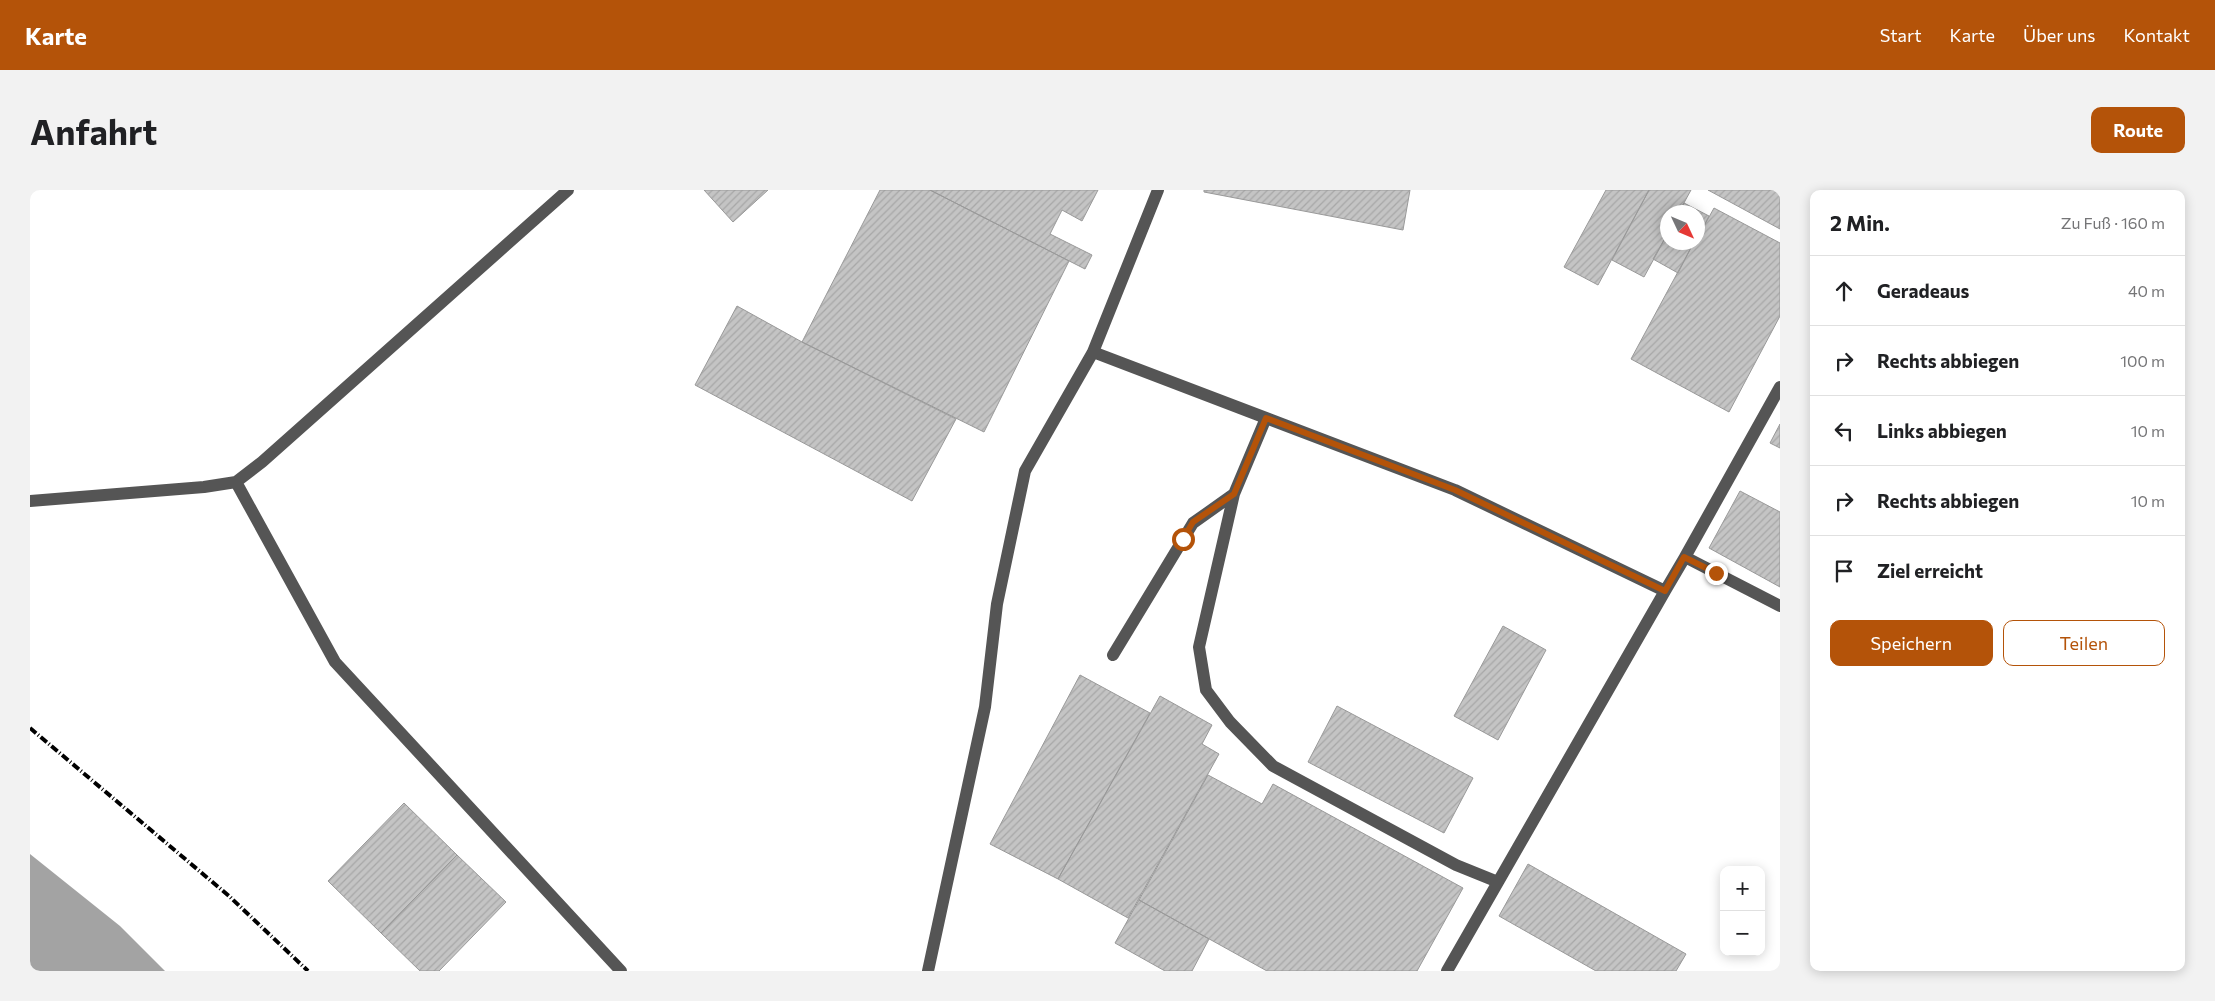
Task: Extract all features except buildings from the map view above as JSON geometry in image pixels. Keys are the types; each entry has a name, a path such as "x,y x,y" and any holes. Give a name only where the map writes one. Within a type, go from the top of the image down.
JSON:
{"lane":[{"path":"30,501 204,487 236,482 262,462 568,190"},
{"path":"928,971 985,707 997,604 1024,470 1093,352 1158,190"},
{"path":"1093,352 1455,490 1665,591"},
{"path":"1447,971 1780,387"},
{"path":"1266,418 1234,494 1199,647 1206,690 1230,722 1273,766 1456,865 1498,882"},
{"path":"236,482 335,662 621,971"},
{"path":"1113,655 1193,522 1234,494"},
{"path":"1684,557 1780,606"}],"shaded area":[{"path":"30,854 120,926 165,971 30,971"}],"railway":[{"path":"30,728 229,896 308,971"}],"route":[{"path":"1183,539 1193,522 1234,494 1266,418 1455,490 1665,591 1684,557 1716,573"}]}
